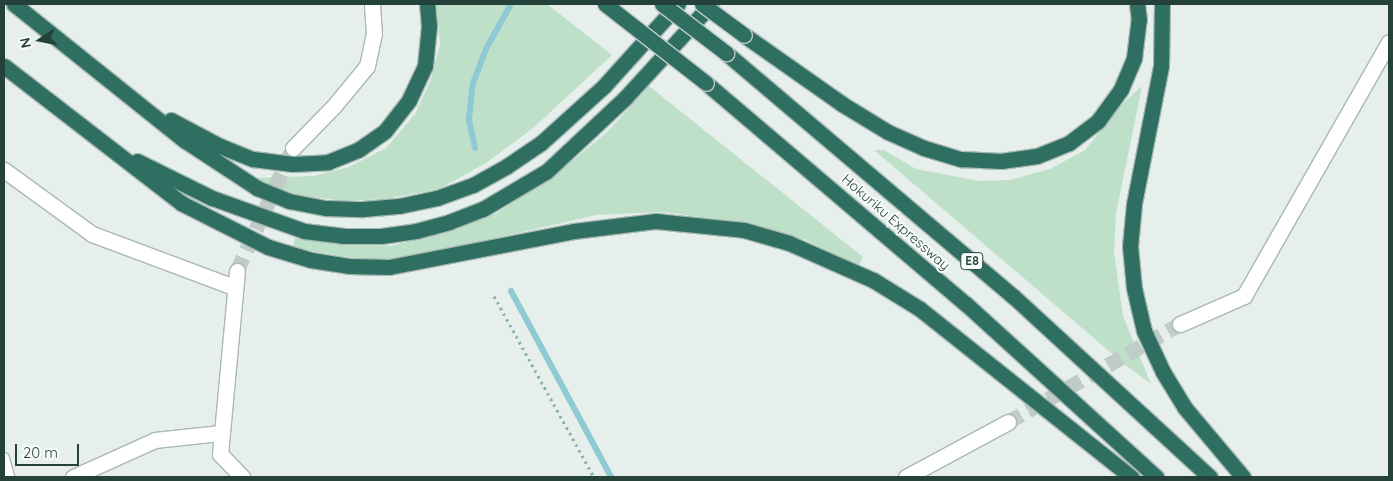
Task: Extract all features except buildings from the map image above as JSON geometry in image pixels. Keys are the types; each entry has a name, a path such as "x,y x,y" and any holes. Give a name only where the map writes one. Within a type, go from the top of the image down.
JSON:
{"highway":[{"path":"14,4 120,90 225,168 257,188 289,201 326,208 399,206 437,198 474,185 541,143 604,86 678,4"},
{"path":"120,90 187,129 253,159 294,164 328,162 358,150 385,130 409,100 425,66 429,26 427,4"},
{"name":"Hokuriku Expressway","path":"605,4 706,83 966,304 1156,477"},
{"name":"Hokuriku Expressway","path":"662,4 726,53 1014,297 1210,477"},
{"path":"702,4 842,104 888,132 924,148 961,159 1001,161 1037,156 1068,143 1098,121 1121,89 1134,58 1139,20 1137,4"},
{"path":"88,133 164,176 248,212 304,231 343,236 416,231 483,209 547,171 625,98 711,4"},
{"path":"1162,4 1161,66 1134,204 1130,246 1134,288 1144,331 1163,372 1185,408 1243,477"},
{"path":"4,66 88,133 181,203 225,227 268,247 311,260 349,266 389,267 426,262 574,231 656,221 744,230 789,243 874,280 920,309 1131,477"}],"street":[{"path":"293,148 334,106 366,66 374,34 372,4"},
{"path":"1180,324 1244,296 1389,42"},
{"path":"4,170 92,234 234,287"},
{"path":"237,271 220,432 220,454 242,477"},
{"path":"906,477 1008,422"},
{"path":"73,477 155,440 220,432"}],"lane":[{"path":"4,458 9,477"}],"path":[{"path":"494,296 594,477"}],"green space":[{"path":"436,4 547,4 612,55 532,129 486,163 439,189 385,199 345,201 295,195 252,178 314,176 349,167 386,148 415,114 431,79 440,44"},
{"path":"649,86 863,257 858,267 806,240 727,221 664,212 596,215 418,256 374,261 292,248 295,238 390,246 445,233 497,213 561,170 606,133"},
{"path":"1142,86 1116,214 1114,252 1123,316 1151,384 1124,364 874,150 884,150 916,169 979,181 1010,180 1050,169 1085,150 1123,103"}],"waterway":[{"path":"475,148 469,119 473,83 486,49 511,4"},
{"path":"511,291 611,477"}],"tunnel":[{"path":"237,271 293,148"},
{"path":"1008,422 1180,324"}]}
